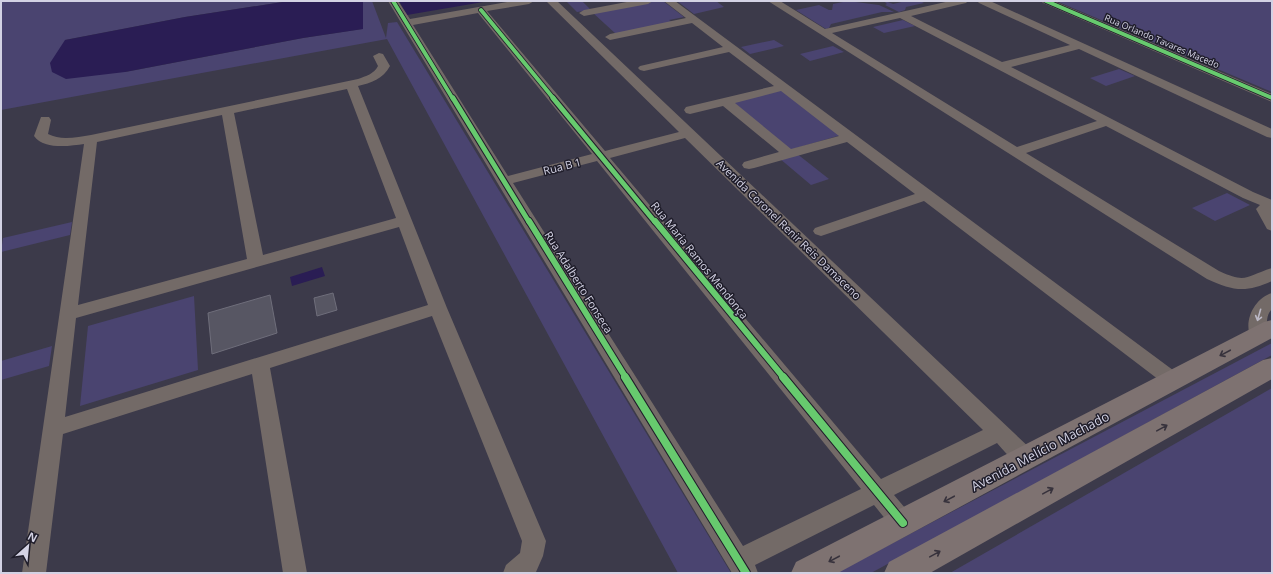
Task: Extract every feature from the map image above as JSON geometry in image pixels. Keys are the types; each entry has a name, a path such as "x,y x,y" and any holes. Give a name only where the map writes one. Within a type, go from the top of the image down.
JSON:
{"main road":[{"name":"Avenida Melício Machado","path":"807,573 1265,332"},
{"path":"900,573 1272,367"}],"street":[{"name":"Rua Adalberto Fonseca","path":"393,1 743,567"},
{"path":"407,23 529,1"},
{"name":"Avenida Coronel Renir Reis Damaceno","path":"551,1 1026,458"},
{"path":"584,13 648,1"},
{"path":"669,1 1174,381"},
{"path":"773,1 1213,275 1227,282 1240,286 1250,285 1272,274"},
{"path":"823,32 963,1"},
{"path":"982,1 1272,134"},
{"name":"Rua Orlando Tavares Macedo","path":"1046,1 1272,98"},
{"name":"Rua Maria Ramos Mendonça","path":"481,10 903,523"},
{"path":"902,15 1248,195 1270,209 1272,226"},
{"path":"610,37 694,20"},
{"path":"1001,66 1080,46"},
{"path":"644,68 731,48"},
{"path":"44,120 41,136 46,140 70,142 91,139 368,80 380,74 384,66 379,56"},
{"path":"351,84 438,308 534,542 534,552 530,562 524,569 515,573"},
{"path":"690,110 783,87"},
{"path":"725,101 788,153"},
{"path":"227,110 256,262"},
{"path":"1015,152 1108,122"},
{"name":"Rua B 1","path":"504,181 689,133"},
{"path":"749,165 849,137"},
{"path":"34,573 91,139"},
{"path":"821,231 927,195"},
{"path":"69,314 404,221"},
{"path":"1265,332 1257,318 1262,306 1272,299"},
{"path":"53,429 438,308"},
{"path":"260,364 295,573"},
{"path":"743,567 877,492 999,432"}],"shaded area":[{"path":"1,1 289,1 185,17 65,40 125,72 303,38 362,29 363,1 372,1 386,38 388,23 397,22 731,573 678,573 387,39 1,110"},
{"path":"289,1 363,1 363,29 303,38 125,72 66,79 52,72 50,63 65,40 185,17"},
{"path":"399,1 489,1 407,15"},
{"path":"566,1 582,1 591,10 577,12"},
{"path":"663,1 684,17 669,20 672,22 616,34 593,13"},
{"path":"677,1 716,1 724,7 694,14"},
{"path":"848,1 879,5 894,12 882,12 831,24 829,28 826,29 796,10 819,5 832,10 833,4"},
{"path":"906,1 920,1 924,3 906,7 905,10 899,12 885,5 887,4 885,2 893,4"},
{"path":"1056,1 1272,1 1272,92"},
{"path":"903,20 915,26 884,33 873,27"},
{"path":"774,40 784,46 750,54 741,47"},
{"path":"833,46 844,52 810,61 800,54"},
{"path":"1119,69 1135,76 1106,86 1090,78"},
{"path":"781,90 841,135 790,150 733,102"},
{"path":"796,153 829,179 811,185 779,158"},
{"path":"1227,193 1250,205 1215,221 1192,208"},
{"path":"72,222 70,235 1,252 3,238"},
{"path":"322,267 325,276 292,286 290,277"},
{"path":"194,296 198,370 80,406 88,326"},
{"path":"1272,343 1272,355 871,573 836,573"},
{"path":"52,346 49,366 1,380 1,361"},
{"path":"1272,388 1272,573 950,573"}],"building":[{"path":"333,293 337,310 317,316 314,298"},
{"path":"270,295 277,333 212,354 208,313"}],"cycle path":[{"path":"393,1 746,573"},
{"path":"1046,1 1272,98"},
{"path":"481,10 903,523"}]}
